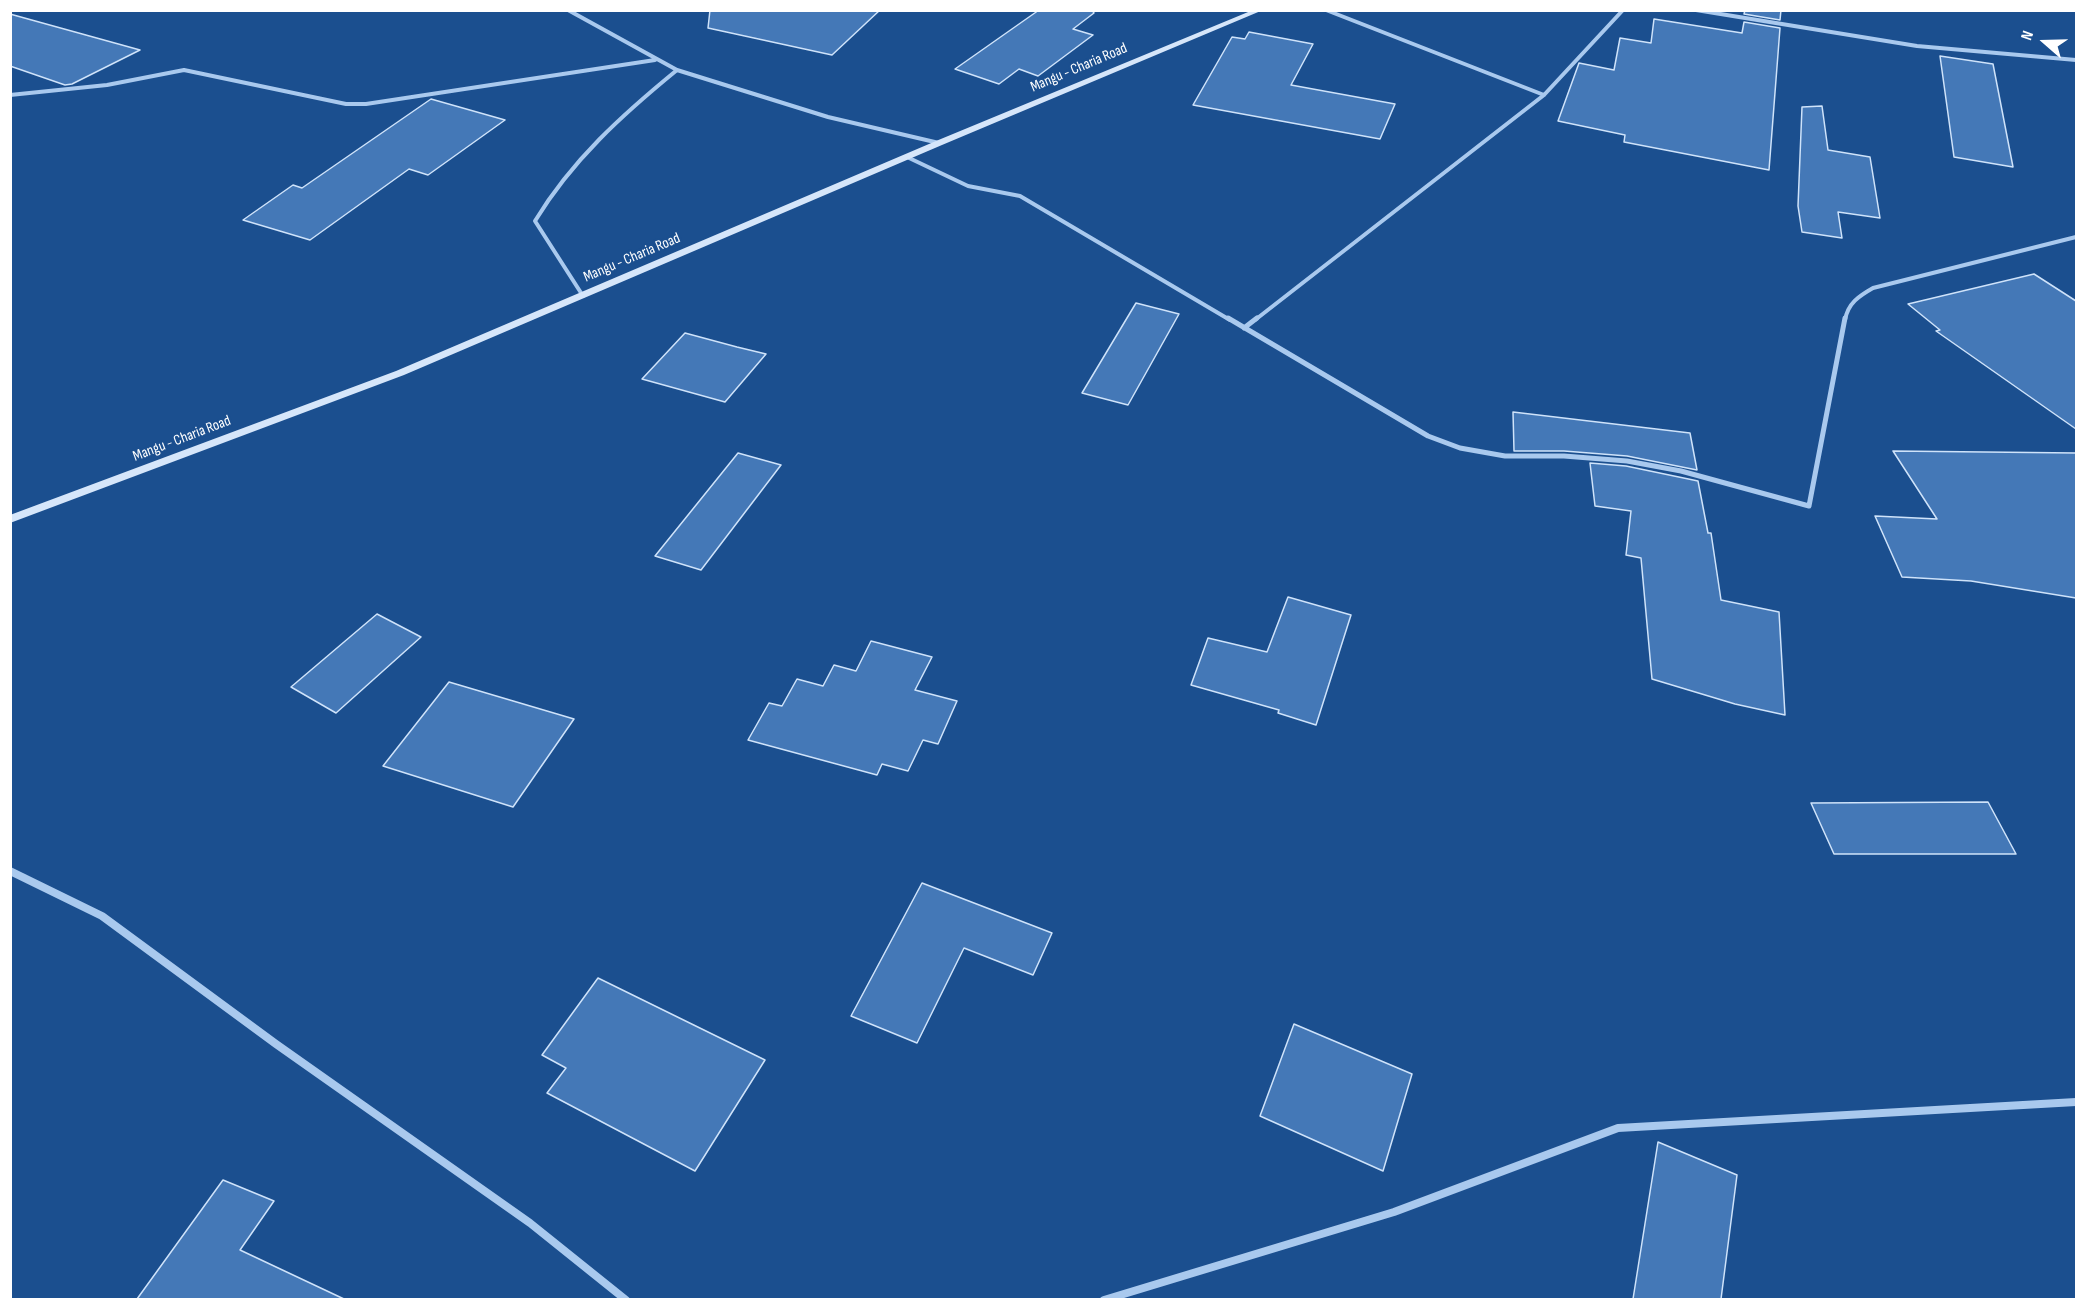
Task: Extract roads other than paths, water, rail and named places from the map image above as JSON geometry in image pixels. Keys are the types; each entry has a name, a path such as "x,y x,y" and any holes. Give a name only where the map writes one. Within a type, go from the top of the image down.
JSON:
{"street":[{"path":"568,10 655,60 677,70 828,117 939,143"},
{"name":"Mangu - Charia Road","path":"10,519 400,373 939,143 1260,10"},
{"path":"1326,10 1544,95"},
{"path":"1244,328 1544,95 1623,10"},
{"path":"1696,10 1951,51 2043,54 2076,60"},
{"path":"10,95 51,89 109,85 166,71 184,70 346,104 366,104 655,60"},
{"path":"583,296 535,221 563,178 619,117 677,70"},
{"path":"907,157 968,186 1020,196 1428,436 1460,448 1505,456 1564,456 1627,461 1756,490 1809,507 1846,312 1857,297 1873,288 2076,237"},
{"path":"10,872 102,916 276,1044 530,1223 626,1299"},
{"path":"1104,1299 1394,1212 1618,1128 2076,1102"}]}
